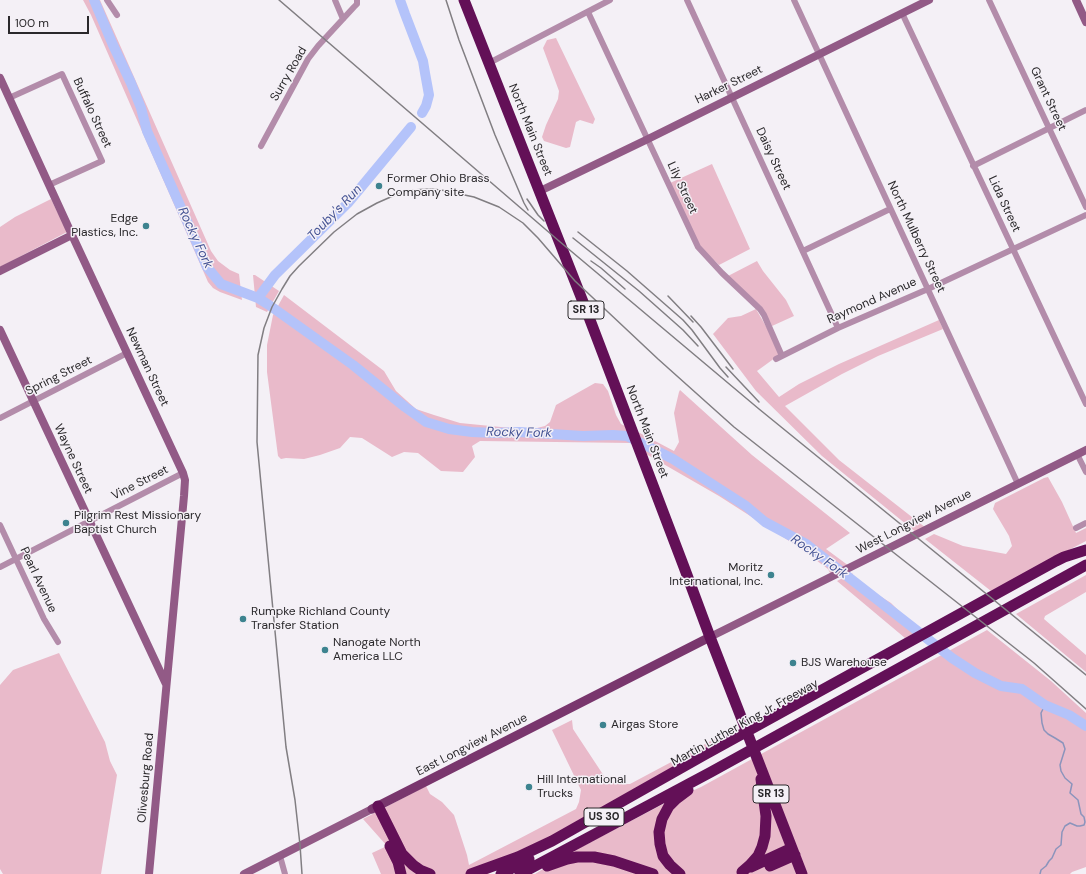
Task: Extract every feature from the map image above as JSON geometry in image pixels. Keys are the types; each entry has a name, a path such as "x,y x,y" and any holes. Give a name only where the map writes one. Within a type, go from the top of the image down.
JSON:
{"highway":[{"name":"North Main Street","path":"464,0 540,191 802,874"},
{"name":"Martin Luther King Jr. Freeway","path":"502,874 705,757 1058,562 1086,550"},
{"name":"US 30","path":"520,874 711,774 1086,567"},
{"path":"471,874 518,857 552,841 705,757"},
{"path":"740,873 758,856 766,836 766,816 759,762"},
{"path":"680,874 667,861 661,850 659,832 662,819 676,799 711,774"},
{"path":"375,808 398,862 401,874"},
{"path":"375,808 402,854 413,865 430,874"},
{"path":"740,873 794,851"},
{"path":"754,874 794,851"},
{"path":"530,874 559,861 577,857 607,859 653,874"}],"main road":[{"name":"East Longview Avenue","path":"375,808 710,637"}],"street":[{"path":"107,0 117,15"},
{"path":"335,0 343,19"},
{"name":"Surry Road","path":"261,146 308,59 356,4 357,0"},
{"path":"489,63 610,0"},
{"name":"Daisy Street","path":"687,0 838,328"},
{"name":"North Mulberry Street","path":"794,0 1018,484"},
{"name":"Harker Street","path":"540,191 929,0"},
{"name":"Grant Street","path":"989,0 1086,207"},
{"path":"1076,0 1086,22"},
{"name":"Lily Street","path":"588,12 698,247 722,273 760,309 779,358"},
{"name":"Lida Street","path":"902,13 1086,404"},
{"name":"Buffalo Street","path":"9,98 62,74 102,161 49,185"},
{"name":"Newman Street","path":"0,78 128,353 185,480 166,685"},
{"path":"974,166 1086,110"},
{"path":"803,251 890,209"},
{"name":"Raymond Avenue","path":"779,358 838,328 928,289 1086,215"},
{"path":"0,271 72,234"},
{"name":"Wayne Street","path":"0,330 166,685"},
{"name":"Spring Street","path":"0,418 128,353"},
{"name":"West Longview Avenue","path":"710,637 1086,450"},
{"path":"1077,454 1086,472"},
{"name":"Vine Street","path":"0,567 183,473"},
{"path":"1076,528 1086,523"},
{"name":"Pearl Avenue","path":"0,525 44,619 58,642"},
{"name":"Olivesburg Road","path":"149,874 166,685"},
{"name":"East Longview Avenue","path":"244,874 375,808"},
{"path":"280,856 285,874"}],"shaded area":[{"path":"83,0 100,0 211,251 218,261 230,270 239,274 242,300 220,292 213,288 208,282 91,15"},
{"path":"556,38 595,119 593,124 580,120 576,122 570,147 566,148 544,141 542,137 558,99 559,91 543,48 547,40"},
{"path":"712,164 750,249 719,265 697,242 670,183"},
{"path":"51,199 67,232 0,267 0,227 15,217"},
{"path":"757,261 786,300 794,316 772,326 761,306 728,276"},
{"path":"253,275 279,291 267,312 256,307"},
{"path":"284,295 384,371 396,391 416,409 460,423 511,428 537,428 545,426 550,422 556,405 595,383 603,384 608,391 616,415 621,424 625,426 631,443 480,441 472,446 475,457 463,472 441,471 418,453 404,452 392,457 362,438 350,437 340,448 320,455 304,459 281,459 278,456 267,372 267,345 273,315"},
{"path":"756,309 767,328 779,355 757,371 779,397 799,384 839,364 939,320 943,329 878,356 785,406 839,460 926,528 917,533 822,456 756,391 713,334 728,318 741,316"},
{"path":"680,390 752,455 850,533 826,549 849,566 831,575 828,569 797,546 719,496 646,454 638,432 674,451 679,442 674,413"},
{"path":"1048,477 1062,502 1076,533 1086,528 1086,541 991,591 925,539 934,534 963,546 1006,554 1012,546 1009,536 993,509 995,503"},
{"path":"852,573 861,584 891,603 914,626 915,633 905,638 837,581"},
{"path":"1086,575 1086,592 1045,616 1044,619 1086,655 1086,672 1016,614"},
{"path":"987,630 1051,681 1086,713 1086,867 1070,874 535,874 566,855 669,801 701,787"},
{"path":"59,653 105,742 110,761 117,775 101,874 3,874 0,869 0,685 13,670"},
{"path":"572,720 573,729 607,780 623,784 630,784 737,727 738,731 488,874 381,874 372,853 387,846 363,819 426,786 430,794 442,802 454,815 469,865 576,809 581,790 552,730"}],"waterway":[{"name":"Rocky Fork","path":"94,0 131,83 141,108 147,131 207,267 221,284 258,298 269,305 353,365 426,422 449,429 472,432 519,432 583,436 627,436 673,459 746,506 765,522 806,544 952,658 975,673 1001,686 1022,689 1045,705 1069,715 1086,726"},
{"name":"Touby's Run","path":"400,0 423,61 429,95 422,113"},
{"name":"Touby's Run","path":"258,298 275,275 348,203 411,127"},
{"path":"1040,874 1041,870 1052,858 1056,849 1061,845 1062,832 1065,826 1070,823 1080,826 1084,825 1085,822 1084,817 1081,814 1078,800 1070,793 1072,784 1065,778 1061,771 1060,765 1065,749 1063,743 1044,730 1041,713 1045,705"}],"railway":[{"path":"279,0 559,241 759,409 1086,675"},
{"path":"446,0 459,40 495,135 528,210"},
{"path":"302,874 295,800 286,747 257,442 258,355 264,328 272,307 290,276 299,266 334,232 357,214 377,203 402,192 411,190 441,190 474,197 499,207 523,223 575,281 658,359 734,427 1034,663 1086,709"},
{"path":"527,199 544,221"},
{"path":"578,232 627,271 683,320 728,377"},
{"path":"573,238 639,291 683,330 698,346"},
{"path":"591,261 625,289"},
{"path":"668,296 693,322"},
{"path":"691,316 733,369"},
{"path":"726,367 759,402"}],"place":[{"name":"Former Ohio Brass Company site","path":"379,186"},
{"name":"Edge Plastics, Inc.","path":"146,226"},
{"name":"Pilgrim Rest Missionary Baptist Church","path":"66,523"},
{"name":"Moritz International, Inc.","path":"771,575"},
{"name":"Rumpke Richland County Transfer Station","path":"243,619"},
{"name":"Nanogate North America LLC","path":"325,650"},
{"name":"BJS Warehouse","path":"793,663"},
{"name":"Airgas Store","path":"603,725"},
{"name":"Hill International Trucks","path":"529,787"}]}
